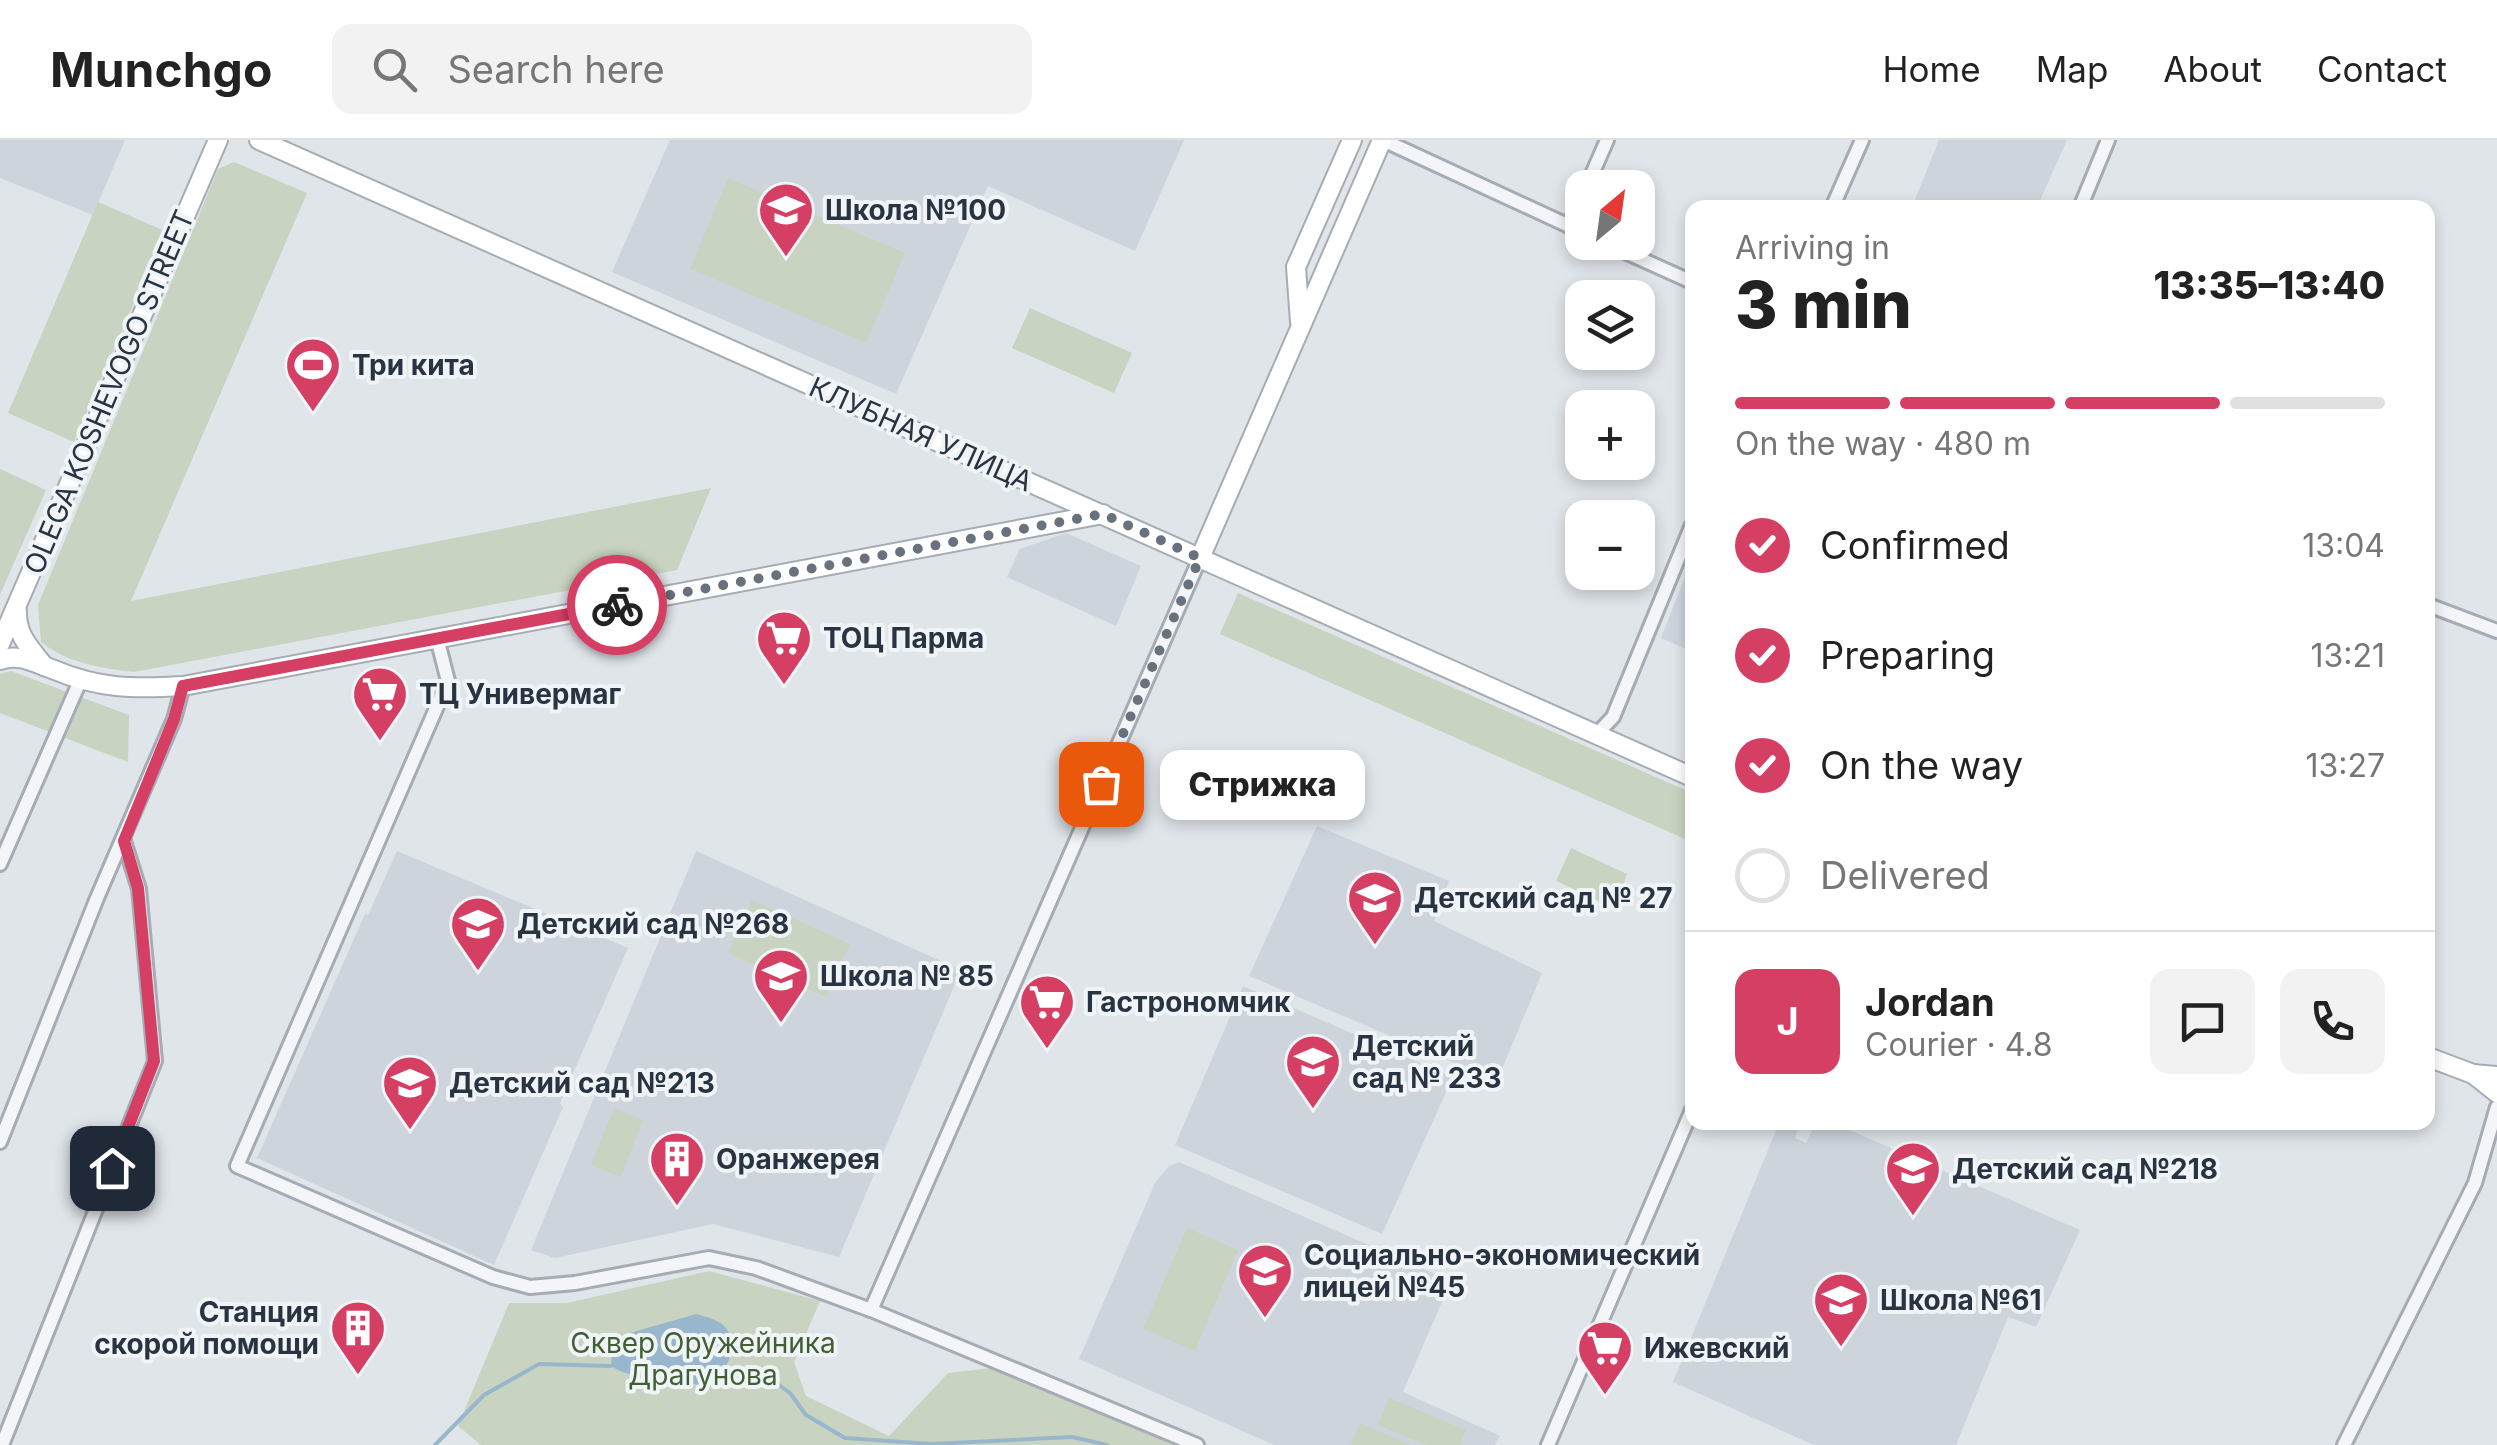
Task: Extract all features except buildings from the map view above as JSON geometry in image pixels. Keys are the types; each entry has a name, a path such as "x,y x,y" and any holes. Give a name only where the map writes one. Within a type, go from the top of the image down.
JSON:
{"main road":[{"name":"OLEGA KOSHEVOGO STREET","path":"0,644 218,140"},
{"name":"КЛУБНАЯ УЛИЦА","path":"259,140 1685,774"},
{"path":"1300,327 1296,267 1352,140"},
{"path":"1200,558 1383,140"},
{"path":"0,660 18,657 80,681 128,689 183,686 1103,514"},
{"path":"17,606 16,624 24,641 45,666"},
{"path":"2435,1060 2473,1074 2497,1076"},
{"path":"2473,1074 2497,1092"}],"street":[{"path":"1383,140 1565,224"},
{"path":"1594,170 1607,140"},
{"path":"1836,200 1862,140"},
{"path":"2083,200 2108,140"},
{"path":"1642,260 1685,279"},
{"path":"1597,734 1613,717 1685,542"},
{"path":"871,1310 1200,558"},
{"path":"2435,608 2497,631"},
{"path":"437,638 448,680 237,1166 493,1278 530,1287 576,1284 709,1258 756,1268 871,1310 1196,1445"},
{"path":"0,864 80,681"},
{"path":"0,1142 97,898 174,719 183,686"},
{"path":"2,1445 154,1061 138,888 124,841"},
{"path":"2344,1445 2474,1182 2497,1106"},
{"path":"1548,1445 1685,1126"}],"shaded area":[{"path":"0,140 125,140 93,215 0,178"},
{"name":"Школа №100","path":"670,140 1184,140 1135,251 988,186 896,394 612,272"},
{"path":"1939,140 2067,140 2040,200 1915,200"},
{"path":"1066,533 1141,566 1116,626 1007,577 1020,549"},
{"path":"1685,577 1685,649 1661,638"},
{"name":"Детский сад № 27","path":"1317,826 1449,881 1434,921 1542,973 1497,1081 1249,976"},
{"path":"397,851 628,948 494,1265 257,1158"},
{"name":"Школа № 85","path":"696,851 961,970 839,1257 713,1224 555,1258 531,1250"},
{"name":"Детский сад № 233","path":"1243,986 1453,1077 1382,1234 1175,1145"},
{"path":"1776,1130 1798,1130 1795,1138 1806,1143 1812,1130 1849,1130 2080,1230 2036,1327 2008,1317 1956,1445 1814,1445 1673,1382"},
{"name":"Социально-экономический лицей №45","path":"1179,1162 1451,1281 1403,1392 1500,1436 1495,1445 1274,1445 1079,1359 1155,1183 1169,1166"}],"green space":[{"path":"234,162 307,193 131,601 711,488 677,570 134,672 74,660 41,642 38,605 218,169"},
{"path":"728,178 905,253 866,343 690,269"},
{"path":"98,202 165,231 74,442 8,413"},
{"path":"1030,308 1132,353 1114,393 1012,348"},
{"path":"0,469 46,490 0,595"},
{"path":"1238,593 1685,790 1685,839 1220,634"},
{"path":"11,671 129,715 128,762 0,713 0,674"},
{"path":"1571,848 1627,874 1616,905 1612,907 1556,881"},
{"path":"752,900 850,944 826,997 728,953"},
{"path":"614,1108 643,1120 621,1177 591,1165"},
{"path":"1187,1228 1238,1250 1195,1351 1143,1329"},
{"name":"Сквер Оружейника Драгунова","path":"709,1271 820,1301 794,1362 806,1396 889,1436 948,1373 992,1368 1073,1396 1174,1445 481,1445 458,1426 509,1303 567,1303"},
{"path":"1389,1398 1466,1430 1460,1445 1426,1445 1378,1425"},
{"path":"1360,1423 1411,1445 1351,1445"}],"water":[{"path":"696,1314 722,1324 730,1334 729,1361 711,1381 691,1384 657,1374 628,1374 611,1366 612,1350 630,1333"}],"waterway":[{"path":"435,1445 484,1395 539,1364 611,1366"},
{"path":"754,1367 790,1393 806,1415 845,1438 932,1444 1072,1437 1107,1445"}],"way so far":[{"path":"617,605 1103,514 1200,558 1101,784"}],"place":[{"name":"Школа №100","path":"786,259"},
{"name":"Три кита","path":"313,414"},
{"name":"ТОЦ Парма","path":"784,687"},
{"name":"ТЦ Универмаг","path":"380,743"},
{"name":"Стрижка","path":"1101,784"},
{"name":"Детский сад № 27","path":"1375,947"},
{"name":"Детский сад №268","path":"478,973"},
{"name":"Школа № 85","path":"781,1025"},
{"name":"Гастрономчик","path":"1047,1051"},
{"name":"Детский сад № 233","path":"1313,1111"},
{"name":"Детский сад №213","path":"410,1132"},
{"name":"Оранжерея","path":"677,1208"},
{"name":"Детский сад №218","path":"1913,1218"},
{"name":"Социально-экономический лицей №45","path":"1265,1320"},
{"name":"Школа №61","path":"1841,1349"},
{"name":"Станция скорой помощи","path":"358,1377"},
{"name":"Ижевский","path":"1605,1397"}],"route":[{"path":"112,1168 154,1061 138,888 124,841 174,719 183,686 617,605"}]}
